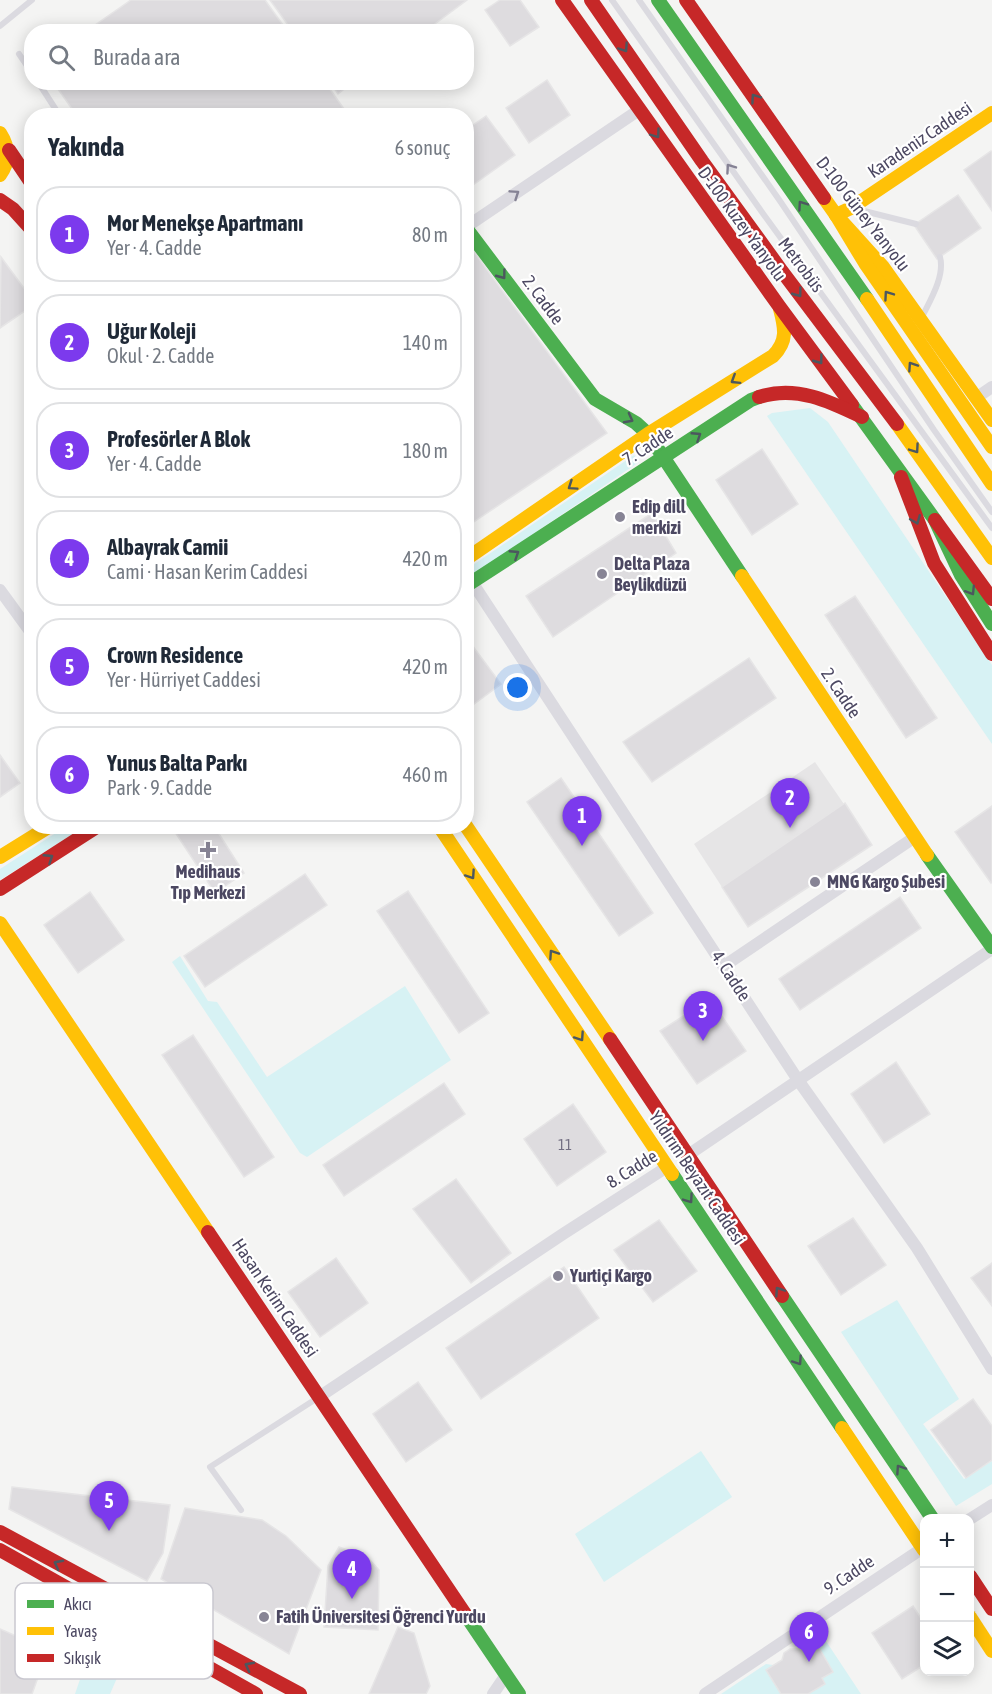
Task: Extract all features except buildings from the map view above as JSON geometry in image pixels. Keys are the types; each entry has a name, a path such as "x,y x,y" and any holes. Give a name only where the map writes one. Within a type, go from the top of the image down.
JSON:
{"main road":[{"name":"D-100 Kuzey Yanyolu","path":"562,0 779,306 935,520"},
{"path":"591,0 702,161 901,429 992,558"},
{"path":"658,0 850,275 992,484"},
{"name":"D-100 Güney Yanyolu","path":"686,0 837,214 883,267 992,420"},
{"name":"Karadeniz Caddesi","path":"837,214 851,208 992,113"},
{"path":"0,133 24,172"},
{"path":"0,175 7,162 9,150"},
{"path":"0,200 13,209 24,221"},
{"path":"837,214 865,263 992,447"},
{"name":"2. Cadde","path":"474,238 595,399 608,410 628,417 648,435 915,837 992,948"},
{"name":"7. Cadde","path":"474,554 648,435 773,356 786,341 786,331 779,306"},
{"name":"7. Cadde","path":"474,581 752,400 767,393 790,391 804,393 862,417"},
{"path":"897,465 909,502 934,563 992,654"},
{"path":"935,520 992,599"},
{"path":"935,520 961,574 992,624"},
{"path":"0,857 37,834"},
{"path":"0,889 86,834"},
{"name":"Yıldırım Beyazıt Caddesi","path":"444,834 920,1542"},
{"name":"Yıldırım Beyazıt Caddesi","path":"471,834 929,1514"},
{"name":"Hasan Kerim Caddesi","path":"0,923 519,1694"},
{"name":"8. Cadde","path":"667,1167 688,1155"},
{"path":"0,1532 94,1583"},
{"path":"0,1550 59,1583"},
{"path":"974,1583 992,1610"},
{"path":"972,1622 992,1651"},
{"path":"213,1647 300,1694"},
{"path":"213,1670 256,1694"}],"street":[{"path":"474,222 639,110"},
{"path":"976,398 992,387"},
{"path":"0,590 24,623"},
{"name":"4. Cadde","path":"474,591 798,1080 917,1248 992,1369"},
{"path":"724,966 915,837"},
{"name":"8. Cadde","path":"688,1155 992,948"},
{"name":"8. Cadde","path":"319,1397 667,1167"},
{"path":"974,1516 992,1505"},
{"name":"9. Cadde","path":"705,1694 920,1551"},
{"path":"493,1694 506,1675"}],"lane":[{"path":"0,26 32,0"},
{"name":"Metrobüs","path":"612,0 764,215 992,528"},
{"name":"Metrobüs","path":"639,0 780,201 992,512"},
{"path":"19,54 24,61"},
{"path":"43,90 55,108"},
{"path":"851,208 916,224"},
{"path":"921,319 939,276 942,265 940,256"},
{"path":"241,1510 210,1467 319,1397"}],"shaded area":[{"path":"810,408 828,422 992,665 992,744 767,416 772,413"},
{"path":"634,455 639,462 474,574 474,564"},
{"path":"815,762 872,845 748,927 694,844"},
{"path":"54,834 73,834 0,880 0,869"},
{"path":"180,956 208,1001 217,1002 267,1077 405,986 451,1060 307,1157 300,1153 172,962"},
{"path":"897,1300 959,1399 923,1424 964,1479 992,1461 992,1484 956,1506 841,1332"},
{"path":"701,1451 732,1497 604,1582 575,1534"},
{"path":"818,1629 861,1694 721,1694 766,1664 773,1665 782,1661 788,1650 800,1649 809,1643 805,1637"},
{"path":"80,1679 117,1679 110,1694 75,1694"}],"traffic: fast":[{"path":"658,0 867,299"},
{"path":"474,239 595,399 636,423 648,434 742,576"},
{"path":"474,581 751,400 759,397"},
{"path":"852,405 935,520 961,575 992,624"},
{"path":"927,855 992,947"},
{"path":"672,1174 842,1428"},
{"path":"782,1296 929,1514"},
{"path":"465,1614 519,1694"}],"traffic: slow":[{"path":"836,215 851,208 992,113"},
{"path":"0,133 7,154 0,175"},
{"path":"824,198 836,215 883,267 992,420"},
{"path":"836,215 865,263 992,447"},
{"path":"867,299 992,484"},
{"path":"474,554 648,434 773,356 781,345 784,334 780,309"},
{"path":"897,424 992,558"},
{"path":"742,576 927,855"},
{"path":"0,857 37,834"},
{"path":"444,834 672,1174"},
{"path":"471,834 610,1039"},
{"path":"0,923 208,1232"},
{"path":"842,1428 920,1544"},
{"path":"973,1622 992,1651"}],"traffic: jam":[{"path":"562,0 852,405"},
{"path":"591,0 702,161 897,424"},
{"path":"686,0 824,198"},
{"path":"9,150 24,172"},
{"path":"0,200 13,209 24,221"},
{"path":"759,397 786,393 799,394 825,400 862,417"},
{"path":"901,477 934,563 992,654"},
{"path":"935,520 992,599"},
{"path":"0,889 86,834"},
{"path":"610,1039 782,1296"},
{"path":"208,1232 465,1614"},
{"path":"0,1532 94,1583"},
{"path":"0,1550 59,1583"},
{"path":"974,1582 992,1609"},
{"path":"213,1647 300,1694"},
{"path":"213,1670 256,1694"}],"place":[{"name":"Edip dill merkizi","path":"620,517"},
{"name":"Delta Plaza Beylikdüzü","path":"602,574"},
{"name":"Uğur Koleji","path":"790,828"},
{"name":"Mor Menekşe Apartmanı","path":"582,846"},
{"name":"Medihaus Tıp Merkezi","path":"208,850"},
{"name":"MNG Kargo Şubesi","path":"815,882"},
{"name":"Profesörler A Blok","path":"703,1041"},
{"name":"Yurtiçi Kargo","path":"558,1276"},
{"name":"Crown Residence","path":"109,1531"},
{"name":"Albayrak Camii","path":"352,1599"},
{"name":"Fatih Üniversitesi Öğrenci Yurdu","path":"264,1617"},
{"name":"Yunus Balta Parkı","path":"809,1662"}]}
